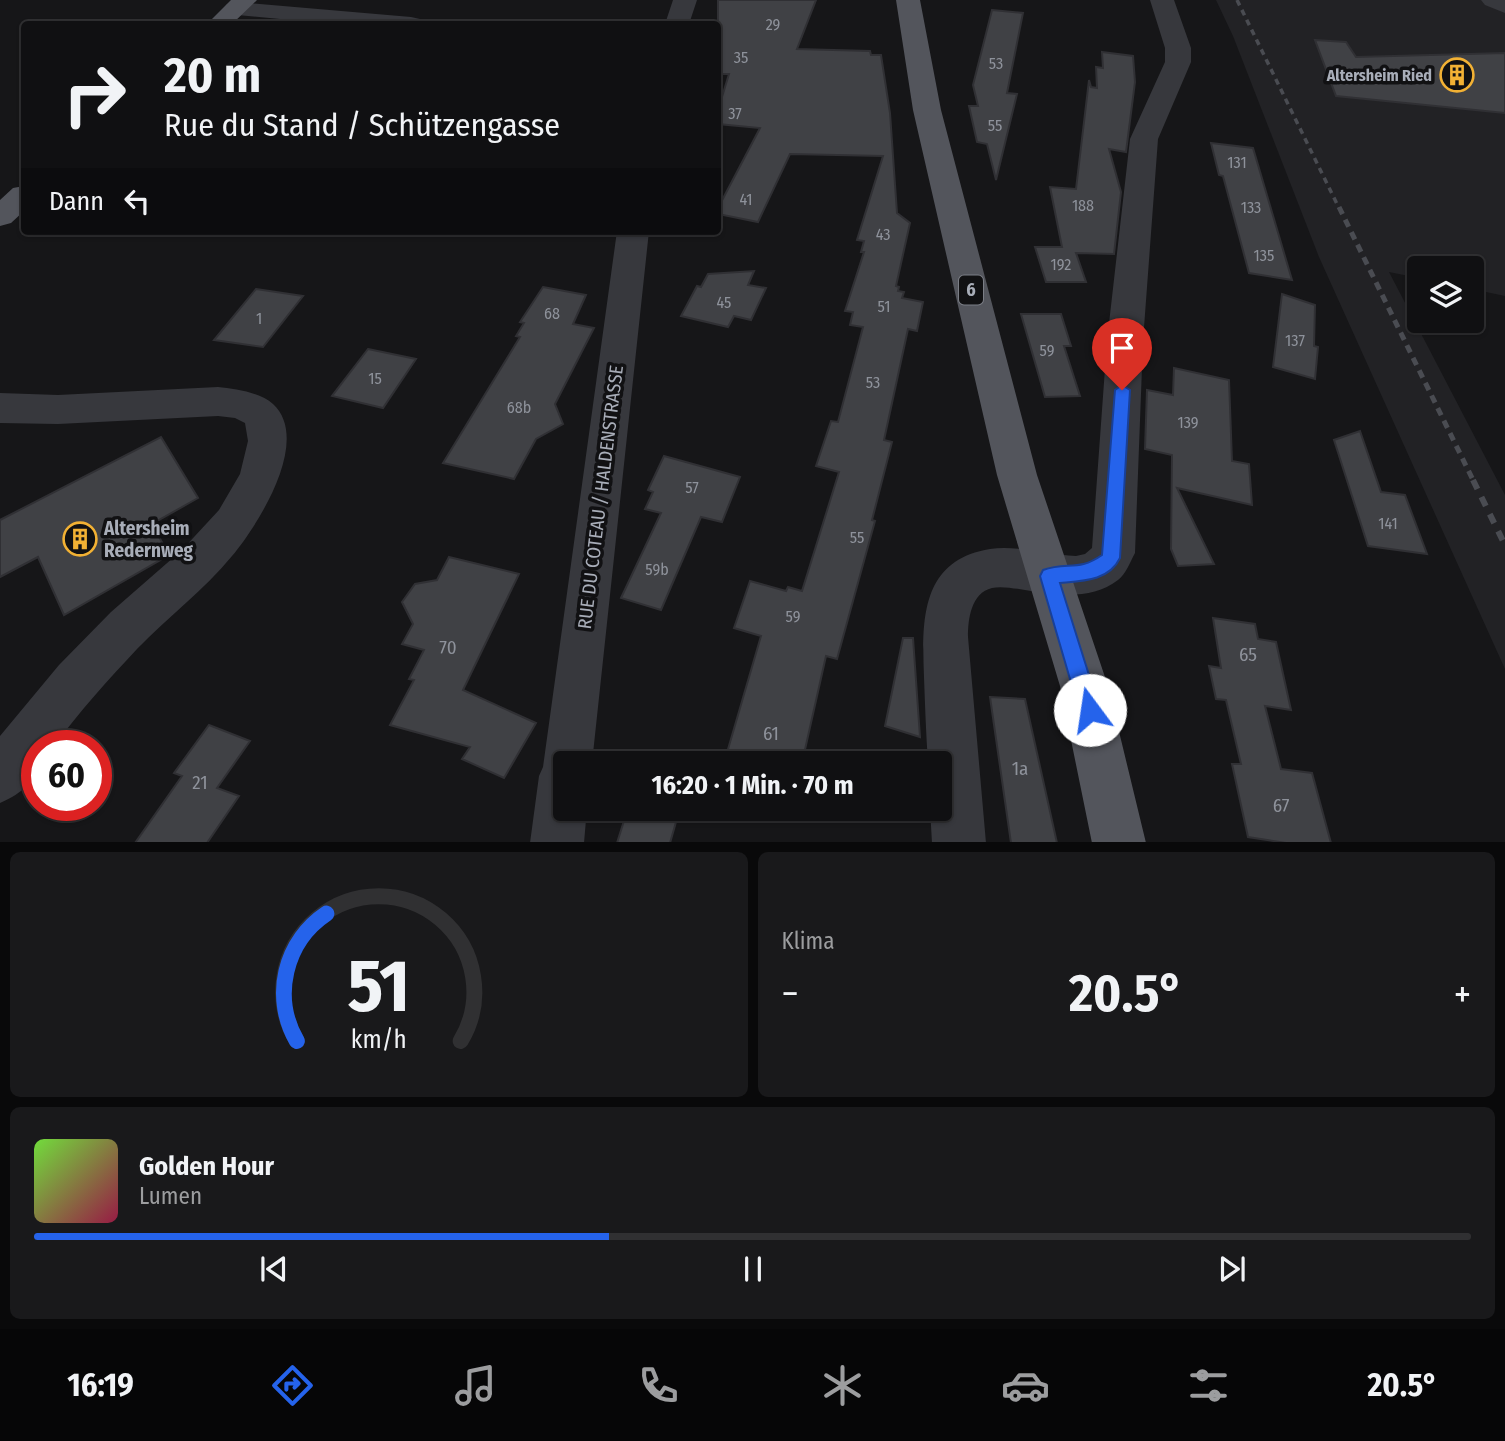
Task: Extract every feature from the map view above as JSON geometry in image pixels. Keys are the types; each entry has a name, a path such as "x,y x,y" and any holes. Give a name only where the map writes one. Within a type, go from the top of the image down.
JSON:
{"main road":[{"name":"6","path":"908,0 927,110 1017,475 1084,686 1119,842"},
{"path":"0,216 21,198"}],"street":[{"path":"678,21 685,0"},
{"path":"959,842 949,713 947,613 955,594 965,581 980,571 996,567 1049,576 1092,572 1105,564 1113,553 1125,341 1144,139 1178,62 1178,48 1162,0"},
{"path":"1493,0 1505,6"},
{"path":"233,11 370,21"},
{"name":"RUE DU COTEAU / HALDENSTRASSE","path":"568,751 633,235"},
{"path":"0,408 49,410 198,402 237,403 256,411 265,419 269,436 254,491 233,525 194,570 135,620 73,684 0,777"},
{"path":"557,842 560,821"}],"shaded area":[{"path":"1216,0 1505,0 1505,296 1484,292 1484,256 1407,256 1407,276 1389,272 1407,307 1407,333 1421,333 1505,495 1505,669 1319,257 1233,36"}],"building":[{"path":"718,0 816,0 797,49 870,51 871,55 881,55 890,113 897,213 910,223 896,286 899,287 898,291 904,292 902,298 923,302 917,331 908,329 884,440 892,442 872,520 875,521 837,659 826,656 805,751 727,751 761,636 734,628 750,581 786,591 788,587 802,591 839,472 816,466 831,421 838,422 863,327 850,325 853,312 845,311 864,252 861,252 864,241 857,240 883,156 790,154 758,222 721,215 721,202 760,128 721,124 721,100 729,74 721,74 721,21 718,21"},
{"path":"992,10 1023,13 1007,93 1017,94 996,180 987,144 977,142 969,106 978,106 973,85"},
{"path":"1315,40 1346,42 1356,57 1505,53 1505,113 1336,96"},
{"path":"1102,52 1133,56 1135,82 1126,152 1109,149 1121,192 1114,254 1076,253 1086,282 1046,282 1035,247 1062,247 1050,187 1076,189 1089,80 1091,87 1097,88 1096,67 1103,68"},
{"path":"1211,143 1253,148 1292,280 1249,273 1223,176 1219,175"},
{"path":"754,271 748,285 766,288 751,320 734,316 728,327 681,316 697,286 701,287 708,274"},
{"path":"543,287 586,295 573,324 594,328 555,404 563,424 536,439 514,479 443,463 520,337 516,336 524,323 520,322"},
{"path":"256,289 303,296 263,347 214,340"},
{"path":"1282,294 1315,305 1314,346 1318,347 1315,379 1273,367"},
{"path":"1021,314 1061,314 1071,346 1064,346 1080,396 1045,397"},
{"path":"368,349 416,359 383,408 332,396"},
{"path":"1174,368 1229,380 1232,461 1249,464 1252,505 1177,488 1214,564 1178,566 1171,549 1172,455 1145,449 1147,390 1173,395"},
{"path":"1360,431 1381,492 1405,495 1427,554 1368,546 1334,440"},
{"name":"Altersheim Redernweg","path":"161,437 198,498 152,524 169,555 64,615 38,557 0,577 0,520"},
{"path":"664,456 740,477 722,522 701,517 661,610 621,598 661,513 645,509 653,492 648,490"},
{"path":"449,557 519,574 463,690 536,723 504,778 462,759 470,747 390,725 414,680 409,679 424,650 402,644 413,624 402,602 415,584 437,580"},
{"path":"1213,618 1255,624 1258,639 1276,642 1291,710 1265,706 1281,769 1312,773 1331,842 1280,842 1248,837 1232,764 1241,764 1226,700 1216,699 1209,666 1221,668"},
{"path":"903,638 913,638 920,737 885,726"},
{"path":"990,697 1025,699 1057,842 1011,842"},
{"path":"209,725 250,741 217,788 239,796 208,842 136,842 182,776 174,773"},
{"path":"624,821 676,821 670,842 617,842"}],"railway":[{"path":"1237,0 1339,208"},
{"path":"1339,207 1474,482"},
{"path":"1473,480 1505,545"}],"place":[{"name":"Altersheim Ried","path":"1457,75"},
{"name":"Altersheim Redernweg","path":"80,539"}],"route":[{"path":"1090,710 1049,576 1092,572 1105,564 1113,553 1122,390"}]}
